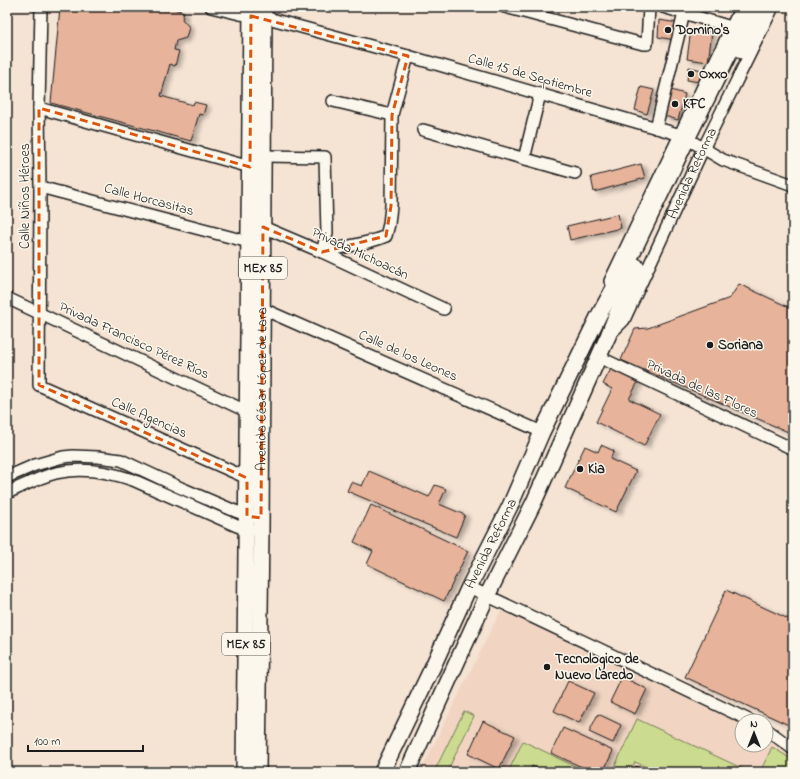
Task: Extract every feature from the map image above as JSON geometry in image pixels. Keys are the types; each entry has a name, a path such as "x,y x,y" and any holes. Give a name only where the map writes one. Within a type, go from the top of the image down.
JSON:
{"main road":[{"name":"Avenida Reforma","path":"407,772 487,596 534,502 599,357 635,268 752,7"},
{"name":"Avenida Reforma","path":"382,772 469,587 510,506 542,432 599,315 764,7"},
{"name":"Avenida César López de Lara","path":"244,772 263,309 264,156 258,12"},
{"name":"Avenida César López de Lara","path":"258,12 250,167 248,412 248,478 254,524 258,772"}],"street":[{"name":"Calle Niños Héroes","path":"39,385 39,108 41,7"},
{"name":"Calle 15 de Septiembre","path":"210,7 258,12 656,128 691,141 723,160 793,185"},
{"path":"505,7 521,9 643,44 647,44 649,7"},
{"path":"662,7 731,28"},
{"name":"Avenida Reforma","path":"691,141 731,28 741,7"},
{"name":"Avenida Reforma","path":"691,141 773,7"},
{"path":"656,128 684,13"},
{"path":"264,156 325,157 327,233 322,252 377,240 386,236 391,206 392,115 408,56"},
{"path":"524,159 540,94"},
{"path":"332,101 392,115"},
{"path":"39,108 250,167"},
{"path":"423,130 575,173"},
{"name":"Calle Horcasitas","path":"40,186 249,242"},
{"name":"Privada Michoacán","path":"263,227 322,252 444,309"},
{"name":"Privada Francisco Pérez Ríos","path":"7,298 248,412"},
{"name":"Calle de los Leones","path":"263,309 542,432"},
{"name":"Privada de las Flores","path":"599,357 793,449"},
{"name":"Calle Agencias","path":"39,385 248,478"},
{"path":"7,477 35,465 64,457 98,457 121,460 254,524"},
{"path":"7,493 56,473 83,471 115,474 133,480 175,499 254,524"},
{"path":"175,499 181,488"},
{"path":"469,587 734,713"},
{"path":"774,732 793,740"},
{"path":"774,734 793,749"}],"highlighted area":[{"path":"251,16 408,56 392,115 391,206 386,236 322,252 263,227 261,518 247,516 247,478 39,385 39,108 250,167"}],"shaded area":[{"name":"Tecnologico de Nuevo Laredo","path":"501,610 734,720 734,753 774,753 774,745 793,757 793,772 420,772"}],"green space":[{"path":"464,711 474,716 447,772 434,772"},
{"path":"637,719 750,772 657,772 635,762 630,772 612,772"},
{"path":"523,741 587,772 508,772"},
{"path":"774,748 793,760 793,772 760,772 769,753 774,753"}],"building":[{"path":"60,7 168,7 184,12 182,19 189,27 186,38 176,41 174,50 179,51 175,66 170,64 161,96 193,105 194,102 206,105 203,115 199,114 191,141 51,103"},
{"name":"Domino's","path":"659,20 678,23 675,40 658,37"},
{"path":"691,29 712,32 708,62 687,59"},
{"path":"689,67 702,70 699,82 687,80"},
{"path":"641,87 654,90 647,114 635,110"},
{"path":"671,90 685,94 678,120 664,116"},
{"path":"641,164 645,178 594,192 591,177"},
{"path":"618,214 621,228 570,240 567,226"},
{"name":"Soriana","path":"739,284 793,309 793,434 621,360 635,329 648,328 730,298"},
{"path":"612,367 639,380 629,399 660,414 644,446 596,422 612,389 603,384"},
{"path":"601,445 614,451 610,459 636,471 616,512 565,488 585,446 598,452"},
{"path":"369,471 429,497 435,485 446,489 439,504 465,515 456,537 347,491 351,482 362,486"},
{"path":"371,505 468,551 444,601 367,564 373,551 354,542"},
{"path":"726,590 793,621 793,727 774,718 774,713 763,713 685,677"},
{"path":"622,677 647,689 635,714 610,702"},
{"path":"568,681 594,693 579,723 554,711"},
{"path":"598,714 621,725 613,743 589,732"},
{"path":"483,721 515,736 499,769 468,754"},
{"path":"563,728 613,751 603,772 593,772 551,753"},
{"path":"532,766 545,772 529,772"},
{"path":"636,766 649,772 633,772"}],"place":[{"name":"Domino's","path":"668,30"},
{"name":"Oxxo","path":"691,74"},
{"name":"KFC","path":"675,104"},
{"name":"Soriana","path":"710,345"},
{"name":"Kia","path":"580,469"},
{"name":"Tecnologico de Nuevo Laredo","path":"547,667"}]}
